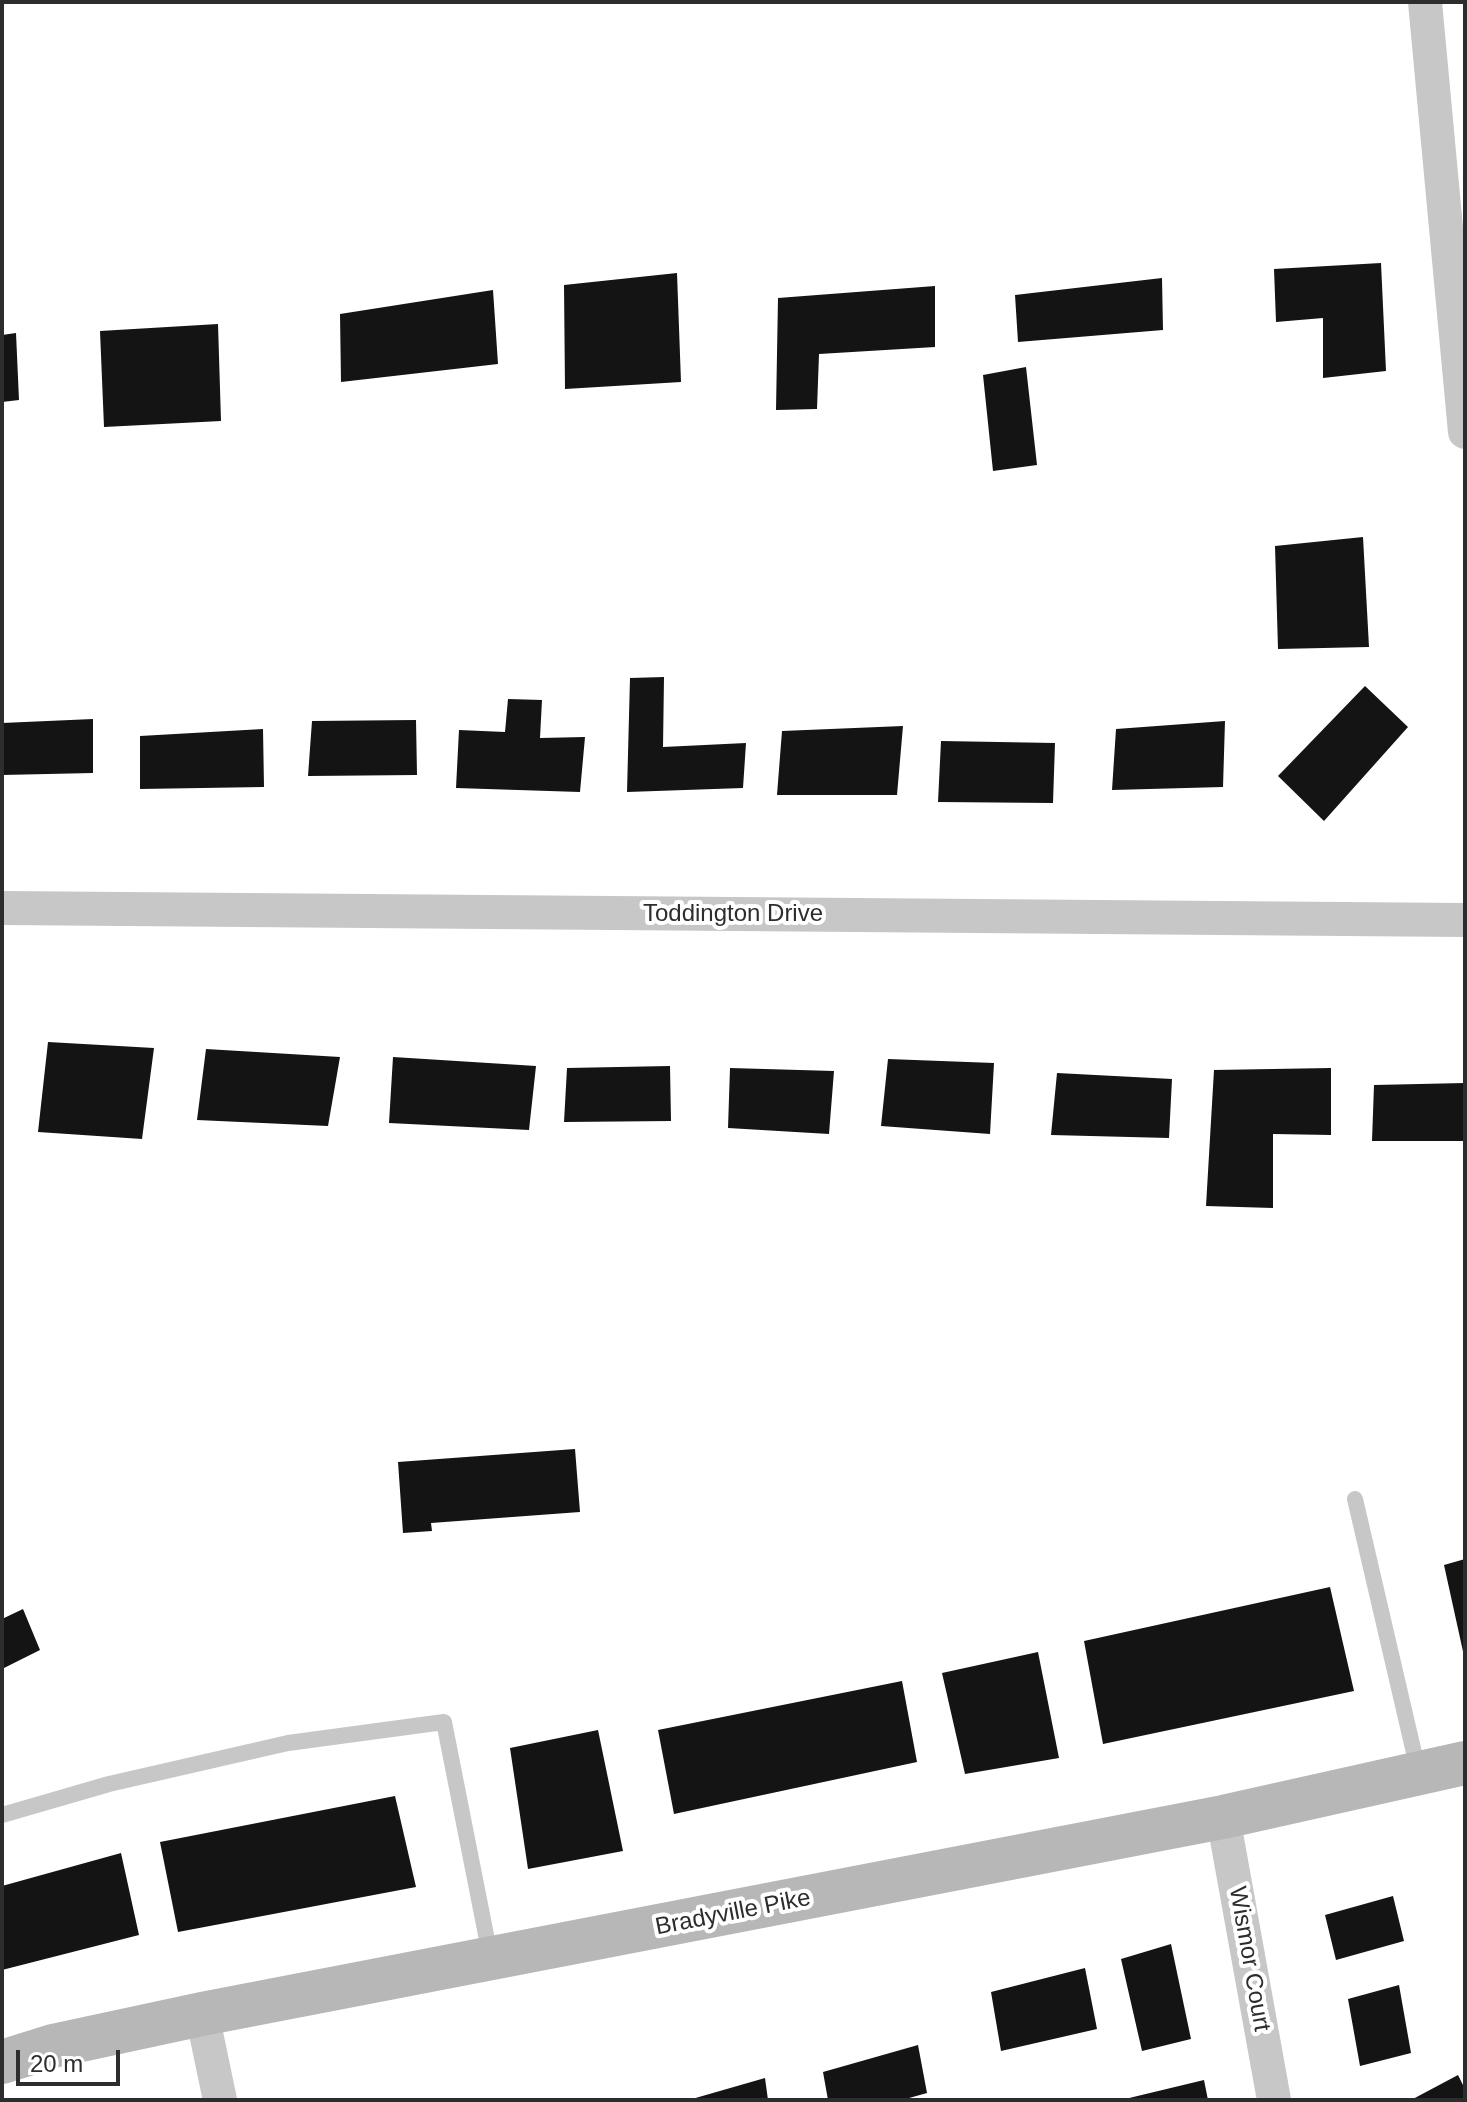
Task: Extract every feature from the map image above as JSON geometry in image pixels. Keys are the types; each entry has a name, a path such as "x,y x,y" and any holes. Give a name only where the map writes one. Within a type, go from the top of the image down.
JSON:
{"main road":[{"name":"Bradyville Pike","path":"2,2062 53,2046 202,2014 1223,1817 1465,1763"}],"street":[{"path":"1425,2 1465,432"},
{"name":"Toddington Drive","path":"2,908 1465,920"},
{"name":"Wismor Court","path":"1223,1817 1274,2100"},
{"path":"202,2014 220,2100"}],"lane":[{"path":"1355,1499 1419,1774"},
{"path":"2,1815 109,1784 288,1743 444,1722 491,1959"}],"building":[{"path":"1381,263 1386,371 1323,378 1323,318 1276,322 1274,269"},
{"path":"677,273 681,382 565,389 564,285"},
{"path":"1162,278 1163,330 1018,342 1015,295"},
{"path":"935,286 935,347 819,354 817,409 776,410 778,298"},
{"path":"493,290 498,364 341,382 340,314"},
{"path":"218,324 221,421 104,427 100,331"},
{"path":"16,333 19,400 2,402 2,335"},
{"path":"1026,367 1037,465 993,471 983,375"},
{"path":"1363,537 1369,647 1278,649 1275,546"},
{"path":"664,677 663,747 746,743 743,788 627,792 630,678"},
{"path":"1365,686 1408,727 1324,821 1278,776"},
{"path":"508,699 542,700 540,738 585,737 580,792 456,788 459,730 505,732"},
{"path":"93,719 93,773 2,775 2,723"},
{"path":"416,720 417,775 308,776 312,721"},
{"path":"1225,721 1223,787 1112,790 1116,729"},
{"path":"903,726 897,795 777,795 782,731"},
{"path":"263,729 264,787 140,789 140,736"},
{"path":"941,741 1055,743 1053,803 938,802"},
{"path":"48,1042 154,1048 142,1139 38,1132"},
{"path":"206,1049 340,1057 328,1126 197,1120"},
{"path":"393,1057 536,1066 529,1130 389,1123"},
{"path":"888,1059 994,1063 990,1134 881,1126"},
{"path":"670,1066 671,1121 564,1122 567,1068"},
{"path":"730,1068 834,1071 829,1134 728,1128"},
{"path":"1331,1068 1331,1135 1273,1134 1273,1208 1206,1206 1214,1070"},
{"path":"1057,1073 1172,1079 1169,1138 1051,1135"},
{"path":"1465,1083 1465,1141 1372,1141 1374,1085"},
{"path":"575,1449 580,1512 431,1523 432,1531 403,1533 398,1462"},
{"path":"1465,1559 1465,1656 1464,1656 1444,1565"},
{"path":"1330,1587 1354,1691 1103,1744 1084,1641"},
{"path":"23,1609 40,1650 2,1669 2,1619"},
{"path":"1038,1652 1059,1758 965,1774 942,1673"},
{"path":"902,1681 917,1762 674,1814 658,1730"},
{"path":"598,1730 623,1851 528,1869 510,1748"},
{"path":"395,1796 416,1887 178,1932 160,1842"},
{"path":"121,1853 139,1935 2,1970 2,1886"},
{"path":"1393,1896 1404,1941 1336,1960 1325,1915"},
{"path":"1171,1944 1191,2039 1142,2051 1121,1959"},
{"path":"1085,1968 1097,2029 1001,2051 991,1992"},
{"path":"1399,1985 1411,2053 1360,2066 1348,1999"},
{"path":"918,2045 927,2093 902,2100 828,2100 823,2072"},
{"path":"1458,2075 1465,2089 1465,2100 1411,2100"},
{"path":"765,2078 768,2100 692,2100 692,2099"},
{"path":"1204,2080 1208,2100 1125,2099"}]}
